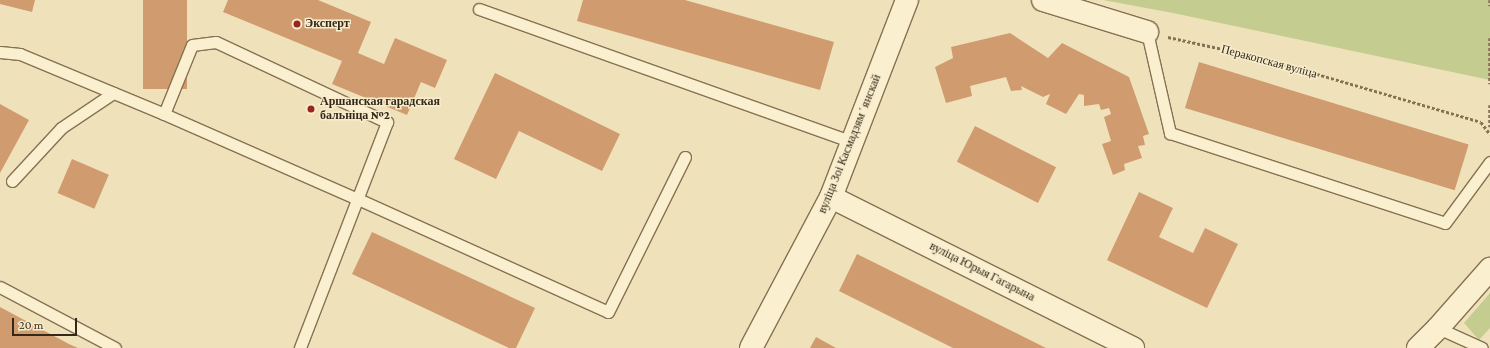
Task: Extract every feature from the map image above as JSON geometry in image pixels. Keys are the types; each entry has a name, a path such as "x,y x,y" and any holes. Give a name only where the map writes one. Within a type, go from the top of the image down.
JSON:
{"street":[{"name":"вуліца Зоі Касмадзямʼянскай","path":"752,348 831,197 908,0"},
{"path":"1043,0 1147,32"},
{"name":"вуліца Юрыя Гагарына","path":"831,197 1133,348"},
{"path":"1418,348 1490,270"}],"lane":[{"path":"479,9 853,142"},
{"path":"1147,32 1170,133 1445,223 1490,162"},
{"path":"164,114 192,45 216,42 387,122 300,348"},
{"path":"0,52 20,54 164,114 358,199 608,312 685,157"},
{"path":"12,181 61,128 114,93"},
{"path":"0,287 115,348"},
{"path":"1438,328 1482,348"}],"path":[{"path":"1490,0 1490,6"},
{"name":"Перакопская вуліца","path":"1147,32 1259,57 1480,122 1490,134"},
{"path":"1490,38 1490,84"},
{"path":"1490,105 1490,127"}],"green space":[{"path":"1103,0 1490,0 1490,80 1173,13"},
{"path":"1490,293 1490,328 1479,340 1464,323"}],"building":[{"path":"0,0 35,0 32,12 0,4"},
{"path":"143,0 187,0 187,89 143,89"},
{"path":"228,0 318,0 371,22 358,53 384,64 395,38 447,60 435,88 421,82 407,115 332,84 342,61 223,12"},
{"path":"583,0 685,0 834,42 820,90 577,21"},
{"path":"1010,33 1048,58 1062,43 1129,77 1149,134 1143,136 1145,145 1138,146 1142,158 1124,164 1125,170 1113,175 1102,144 1111,141 1104,117 1111,114 1109,108 1101,110 1099,104 1084,106 1084,95 1079,94 1066,114 1046,104 1050,94 1043,97 1021,86 1022,90 1011,91 1006,77 970,86 972,96 946,103 935,67 953,58 951,47"},
{"path":"1199,62 1469,144 1455,190 1185,108"},
{"path":"495,73 620,134 602,171 519,131 496,179 454,159"},
{"path":"0,104 29,120 0,173"},
{"path":"975,126 1056,167 1038,203 957,162"},
{"path":"72,159 109,175 94,209 58,193"},
{"path":"1139,192 1173,208 1159,237 1193,253 1205,228 1238,244 1207,308 1107,260"},
{"path":"372,232 535,308 516,348 509,348 352,274"},
{"path":"857,254 1046,348 953,348 839,291"},
{"path":"0,307 69,344 78,348 0,348"},
{"path":"816,337 836,348 810,348"}],"place":[{"name":"Эксперт","path":"297,24"},
{"name":"Аршанская гарадская бальніца №2","path":"311,109"}]}
